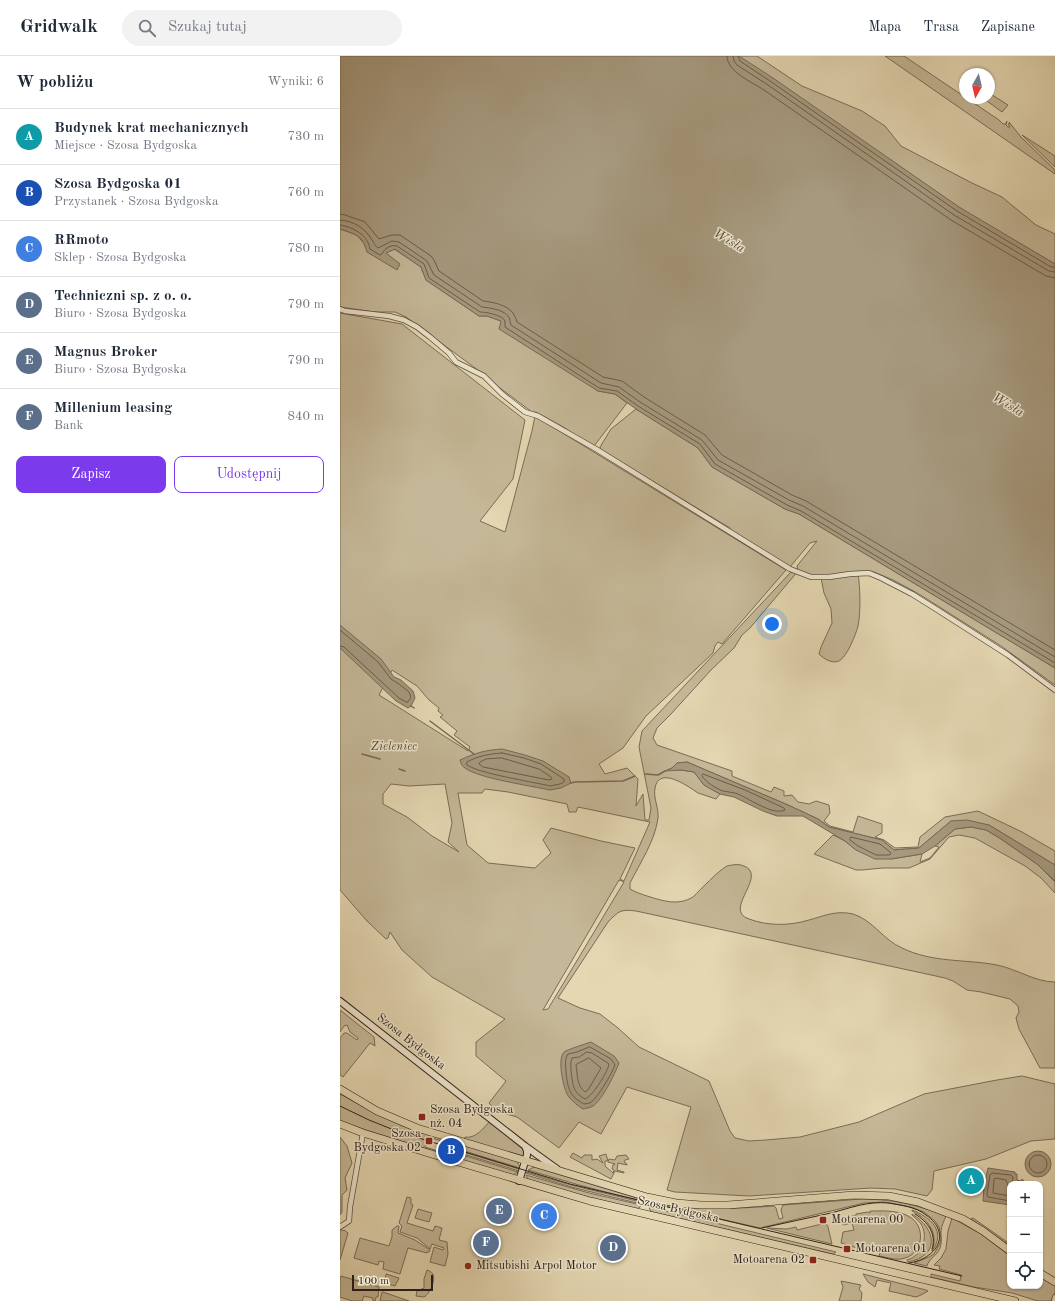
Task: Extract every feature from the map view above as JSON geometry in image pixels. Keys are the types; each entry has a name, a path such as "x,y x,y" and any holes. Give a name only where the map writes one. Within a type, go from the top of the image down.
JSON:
{"main road":[{"name":"Szosa Bydgoska","path":"340,1089 377,1111 417,1128 647,1197 676,1203 701,1205 728,1205 854,1196 889,1196 903,1198 936,1208 963,1219 983,1231 1007,1249"},
{"name":"Szosa Bydgoska","path":"340,1124 363,1133 519,1181 590,1201 1015,1301"},
{"path":"1043,1275 1055,1282"}],"street":[{"path":"340,309 345,311 389,316 404,320 417,327 430,337 449,353 458,364 484,376 502,394 525,412 538,416 596,450 790,569 811,577 869,573 881,578 912,594 1008,655 1055,690"},
{"name":"Szosa Bydgoska","path":"340,1001 525,1146 561,1172"},
{"path":"340,1227 348,1220 363,1133"},
{"path":"519,1181 527,1151 525,1146"},
{"path":"1054,1301 1055,1297"}],"green space":[{"path":"738,56 757,56 802,86 862,111 885,126 901,146 1002,197 1036,225 1055,234 1055,264 963,210"},
{"path":"885,56 904,56 959,93 959,104 975,104 1003,124 1006,124 1007,121 1006,125 1010,127 1008,124 1010,124 1009,122 1021,137 1055,170 1055,174"},
{"path":"995,97 1008,105 1002,112 991,104 995,104"},
{"path":"1022,135 1055,156 1055,167"},
{"path":"340,229 357,235 365,247 386,253 394,249 421,267 426,280 479,316 487,316 501,321 598,391 615,394 627,403 594,446 579,439 565,428 536,412 532,412 406,317 395,312 375,312 340,307"},
{"name":"Zieleniec","path":"340,313 402,324 525,420 513,479 480,521 505,532 535,416 786,570 722,644 718,642 713,653 646,716 623,748 599,764 605,774 627,768 638,779 636,806 643,794 645,820 649,820 651,808 639,747 642,731 791,572 798,571 750,628 742,635 734,648 711,670 657,728 653,738 657,745 732,771 732,776 771,792 774,787 784,791 784,796 792,795 798,802 809,804 816,801 829,805 830,813 824,821 830,826 853,832 858,816 882,824 882,833 875,837 884,840 895,848 918,847 920,837 945,817 978,811 1022,832 1055,851 1055,865 989,825 951,821 919,848 894,850 882,840 829,827 818,819 788,805 687,762 677,763 672,768 667,770 694,772 704,785 720,794 716,799 698,793 675,780 662,778 658,781 655,788 655,799 658,818 654,835 647,852 630,883 630,889 659,900 676,902 687,900 693,897 723,868 727,866 741,865 749,869 751,876 750,883 740,908 742,914 749,919 771,924 786,924 801,922 836,913 853,914 872,925 895,944 914,953 937,958 997,965 1012,969 1033,978 1055,982 1055,1068 1040,1068 1019,1029 1016,1018 1019,1012 1018,1006 1010,999 967,990 945,978 636,911 626,910 620,912 608,922 558,998 580,1008 600,1014 639,1047 709,1081 730,1131 735,1138 749,1141 800,1137 859,1122 924,1094 1022,1076 1055,1084 1055,1139 1031,1141 986,1159 934,1171 932,1190 927,1196 895,1189 871,1188 749,1196 675,1192 667,1190 691,1107 627,1087 601,1134 579,1122 559,1148 517,1117 496,1111 489,1103 506,1081 476,1056 476,1042 505,1019 432,977 402,950 390,932 388,938 386,939 367,921 340,890","holes":["392,670 417,686 429,700 439,708 438,711 443,715 440,717 457,731 454,735 470,747 468,751 379,695","391,784 409,786 445,784 452,823 448,842 459,852 432,836 407,817 383,804 383,794","485,789 508,792 567,804 569,812 576,812 578,807 650,822 624,881 620,879 635,848 551,828 543,840 551,853 535,868 488,863 467,845 458,793 482,793","619,880 624,882 548,1009 543,1010"]},
{"path":"636,409 698,448 712,467 785,509 799,514 1055,668 1055,685 1001,646 919,594 874,572 858,573 860,592 859,620 851,645 839,661 834,662 823,658 819,654 832,623 831,609 824,593 821,578 798,571 797,566 817,541 810,543 790,567 729,530 730,528 601,450 600,447 611,429"},
{"path":"971,827 986,830 1037,864 1055,882 1055,893 1041,878 1025,866 975,838 959,835 949,837 930,859 909,868 856,870 814,854 833,835 845,841 856,850 891,859 922,854 920,862 930,858 939,847 935,846 955,829"},
{"path":"340,1010 374,1037 375,1046 370,1043 343,1077 340,1075 340,1038 344,1033 347,1033 357,1040 358,1038 350,1032 347,1025 344,1026 340,1032"},
{"path":"340,1094 403,1126 459,1144 458,1146 428,1137 425,1147 454,1156 453,1157 340,1121"},
{"path":"489,1122 525,1150 523,1156 464,1140 465,1137 478,1133"},
{"path":"340,1137 347,1146 352,1163 345,1178 347,1190 342,1195 342,1212 340,1215"},
{"path":"462,1145 516,1161 520,1168 461,1150"},
{"path":"461,1151 519,1169 519,1171 460,1153"},
{"path":"573,1153 582,1158 584,1155 592,1155 592,1160 597,1159 603,1163 599,1156 606,1154 608,1161 605,1161 605,1166 613,1173 614,1170 612,1169 613,1165 615,1164 608,1162 609,1159 615,1160 617,1156 626,1155 629,1159 625,1160 624,1162 627,1165 618,1163 617,1170 624,1173 615,1171 611,1179 570,1157"},
{"path":"459,1154 518,1172 513,1175 458,1159"},
{"path":"534,1167 640,1199 641,1201 528,1170"},
{"path":"527,1172 571,1185 641,1202 641,1204 571,1187 526,1173"},
{"path":"526,1175 589,1193 641,1205 637,1209 588,1197 533,1182 528,1179"},
{"path":"407,1197 411,1198 411,1204 413,1205 407,1223 433,1231 435,1226 442,1228 439,1240 447,1242 448,1254 445,1266 430,1262 434,1247 443,1250 444,1248 432,1244 430,1249 417,1238 400,1232 402,1226 399,1223"},
{"path":"862,1199 905,1203 946,1216 941,1232 941,1238 939,1227 935,1221 924,1212 911,1207 884,1202 864,1203 760,1228 650,1203 652,1202 698,1208 774,1206 779,1219 783,1218 781,1210 783,1205"},
{"path":"649,1207 836,1252 833,1254 652,1212"},
{"path":"418,1209 432,1213 429,1222 415,1218"},
{"path":"912,1210 930,1221 937,1231 938,1237 932,1251 934,1244 933,1232 927,1222"},
{"path":"870,1211 897,1212 913,1219 918,1225 920,1232 920,1239 915,1252 909,1257 893,1259 879,1256 880,1253 841,1243 843,1232 854,1230 852,1223 843,1225 842,1219 856,1214 870,1213"},
{"path":"912,1214 926,1227 930,1234 931,1241 930,1248 926,1254 918,1259 908,1262 907,1260 917,1255 923,1245 924,1240 921,1224"},
{"path":"952,1218 981,1234 1007,1254 1007,1289 1043,1289 1043,1278 1055,1285 1055,1293 1051,1301 1038,1301 1012,1293 974,1287 931,1277 931,1274 960,1281 961,1275 939,1269 940,1266 934,1265 941,1258 946,1249 948,1231"},
{"path":"973,1218 1007,1242 1007,1244 971,1219"},
{"path":"826,1223 832,1244 767,1228 787,1229 796,1227 797,1230"},
{"path":"399,1226 398,1233 415,1240 430,1250 429,1252 427,1253 408,1248 400,1274 383,1269 384,1262 379,1261 378,1265 354,1258 360,1238 389,1246 392,1237 392,1230"},
{"path":"340,1229 348,1233 340,1260"},
{"path":"941,1238 940,1248 929,1261 927,1266 914,1263 929,1257 934,1254"},
{"path":"427,1270 433,1274 434,1277 432,1287 426,1296 416,1296 417,1291 424,1288 424,1279"},
{"path":"386,1274 399,1278 395,1286 385,1283"},
{"path":"863,1274 928,1291 916,1297 889,1291 891,1283 877,1280 875,1287 868,1282"},
{"path":"341,1276 379,1287 378,1297 376,1297 375,1301 373,1301 373,1298 364,1296 362,1301 352,1301 340,1297"},
{"path":"841,1281 861,1285 859,1289 862,1293 861,1301 839,1301 843,1287"},
{"path":"383,1292 409,1301 380,1301"}],"water":[{"name":"Wisła","path":"340,56 739,56 959,207 1055,264 1055,668 799,514 785,509 712,467 698,448 615,394 598,391 499,329 501,321 487,316 479,316 426,280 421,267 395,249 386,253 400,264 397,270 367,252 361,239 340,229"},
{"path":"340,625 381,659 394,677 401,680 413,691 415,698 411,706 408,708 396,701 340,648"},
{"path":"502,749 543,761 569,777 571,783 561,788 550,790 518,784 471,772 462,765 460,761 486,751"},
{"path":"687,762 788,805 818,819 829,827 882,840 894,850 919,848 951,821 967,820 989,825 1055,865 1055,881 1037,864 998,837 986,830 971,827 955,829 935,846 922,854 891,859 875,859 856,850 845,841 803,816 777,816 734,797 720,794 704,785 694,772 681,770 665,771 672,768 677,763"},
{"path":"591,1042 614,1056 619,1063 604,1093 597,1103 589,1108 583,1109 572,1101 567,1093 562,1074 561,1061 564,1052"},
{"path":"1038,1151 1047,1155 1051,1164 1047,1173 1038,1177 1029,1173 1025,1164 1029,1155"},
{"path":"988,1168 1015,1172 1015,1174 1017,1174 1017,1180 1021,1181 1007,1181 1007,1205 983,1201 984,1186 981,1184 982,1182 985,1182"}],"waterway":[{"path":"430,721 474,754"},
{"path":"362,754 380,759"},
{"path":"399,769 405,771"},
{"path":"645,774 658,775 665,771"},
{"path":"571,783 623,781 635,776"}],"tram line":[{"path":"340,1106 399,1132 570,1184 962,1276"},
{"path":"762,1228 866,1204 888,1203 908,1207 922,1212 934,1222 939,1230 940,1237 938,1245 933,1251 919,1261 909,1263"},
{"path":"915,1214 924,1221 932,1233 932,1249"}],"place":[{"name":"Szosa Bydgoska nż. 04","path":"422,1117"},
{"name":"Szosa Bydgoska 02","path":"429,1141"},
{"name":"Szosa Bydgoska 01","path":"451,1151"},
{"name":"Budynek krat mechanicznych","path":"971,1181"},
{"name":"Magnus Broker","path":"499,1211"},
{"name":"RRmoto","path":"544,1216"},
{"name":"Motoarena 00","path":"823,1220"},
{"name":"Millenium leasing","path":"486,1243"},
{"name":"Techniczni sp. z o. o.","path":"613,1248"},
{"name":"Motoarena 01","path":"847,1249"},
{"name":"Motoarena 02","path":"813,1260"},
{"name":"Mitsubishi Arpol Motor","path":"468,1266"}]}
